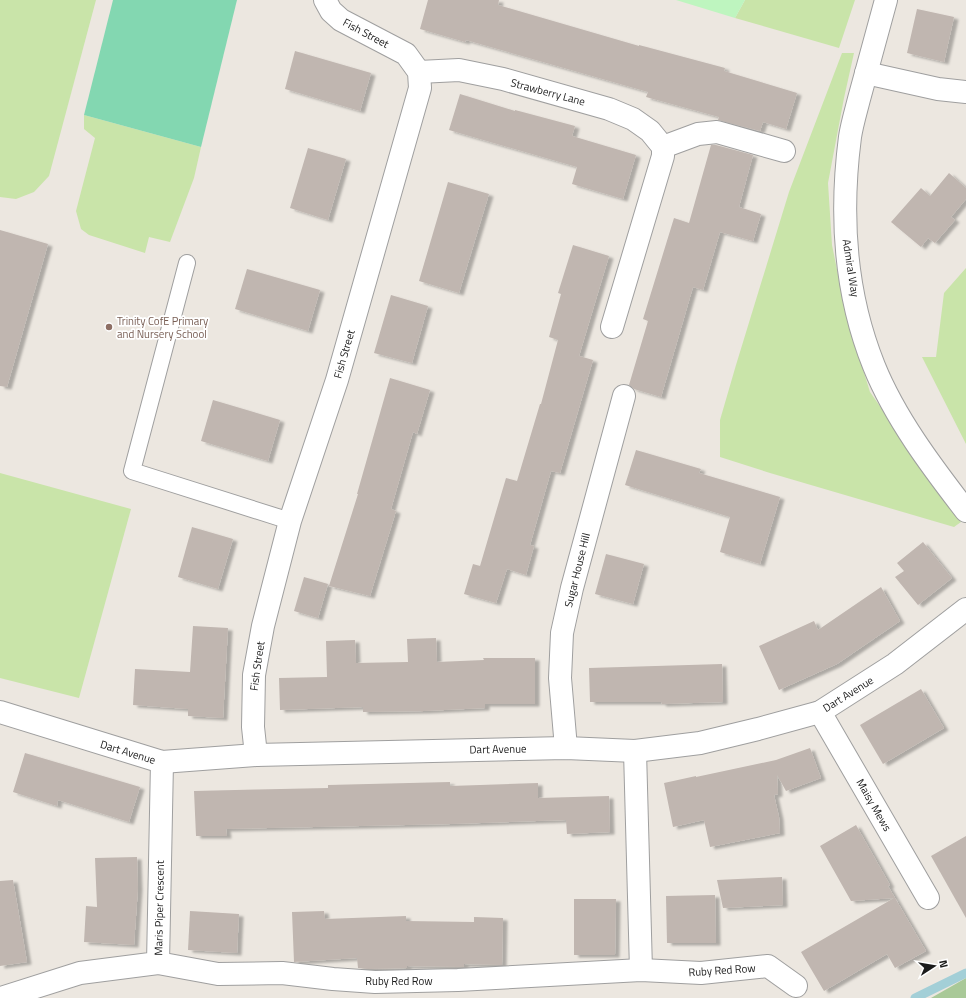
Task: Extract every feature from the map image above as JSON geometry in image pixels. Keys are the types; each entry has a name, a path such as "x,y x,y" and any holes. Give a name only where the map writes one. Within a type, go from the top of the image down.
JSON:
{"street":[{"name":"Fish Street","path":"256,755 253,727 254,675 263,626 290,521 337,380 420,88 419,72 406,54 340,20 331,11 325,0"},
{"name":"Admiral Way","path":"886,0 850,136 846,188 845,234 851,278 861,325 874,366 895,407 939,475 966,511"},
{"name":"Strawberry Lane","path":"419,72 459,70 503,79 609,109 633,118 650,131 663,147"},
{"path":"866,73 938,89 966,92"},
{"path":"612,327 663,156 663,147 698,134 717,132 784,151"},
{"name":"Sugar House Hill","path":"566,748 560,678 562,633 572,588 624,396"},
{"name":"Dart Avenue","path":"0,712 162,762 256,755 566,748 635,751 700,743 820,712 895,664 966,609"},
{"name":"Maisy Mews","path":"820,712 928,898"},
{"path":"635,751 641,970"},
{"name":"Maris Piper Crescent","path":"1,998 80,973 158,963 162,762"},
{"name":"Ruby Red Row","path":"158,963 218,974 282,973 375,982 458,980 641,970 701,973 768,966 796,986"}],"lane":[{"path":"187,263 132,471 290,521"}],"green space":[{"path":"0,0 96,0 49,176 34,192 16,199 0,197"},
{"path":"113,0 237,0 201,147 84,115"},
{"path":"676,0 745,0 735,18"},
{"path":"745,0 855,0 839,48 735,18"},
{"path":"842,53 854,53 828,183 832,245 846,314 870,392 961,522 954,527 720,457 720,420 736,365 789,192"},
{"path":"84,115 201,147 194,178 170,242 149,237 145,253 89,235 81,229 76,211 95,138 84,129"},
{"path":"966,268 966,444 922,357 936,357 944,293"},
{"path":"0,473 131,509 79,698 0,678"},
{"path":"966,978 966,998 931,998"}],"building":[{"path":"428,0 499,0 498,5 639,46 725,68 724,71 797,93 786,129 763,122 760,131 718,120 719,117 646,97 648,92 466,40 465,42 420,29"},
{"path":"917,9 954,17 944,62 907,53"},
{"path":"295,51 371,73 360,111 285,89"},
{"path":"460,94 515,111 575,126 572,136 636,155 623,199 572,184 577,167 449,130"},
{"path":"711,145 753,155 739,207 761,214 753,241 720,232 703,290 693,287 661,397 634,389 629,385 648,321 643,319 674,218 689,223"},
{"path":"308,148 346,159 328,220 290,208"},
{"path":"949,173 966,188 966,199 951,217 955,220 935,243 928,238 921,247 891,222 921,188 930,196"},
{"path":"448,182 489,194 459,293 419,281"},
{"path":"0,230 48,244 7,387 0,386"},
{"path":"573,245 609,256 579,356 593,360 560,473 551,471 530,545 534,546 526,575 507,569 496,603 464,594 473,564 480,566 506,478 517,481 541,404 558,340 549,337 561,294 558,293"},
{"path":"247,269 320,290 308,331 235,309"},
{"path":"391,295 428,306 412,363 374,353"},
{"path":"390,378 430,390 417,434 413,432 391,509 396,511 370,596 329,586 358,494"},
{"path":"213,400 280,420 268,461 201,441"},
{"path":"636,450 701,469 699,473 780,497 760,564 720,552 730,517 625,485"},
{"path":"192,527 233,539 218,589 178,577"},
{"path":"923,542 952,578 918,605 895,577 904,571 897,563"},
{"path":"606,554 644,564 633,604 595,594"},
{"path":"304,577 328,584 318,618 294,611"},
{"path":"881,587 900,621 837,664 779,690 759,646 814,621 818,630"},
{"path":"193,626 228,628 223,718 188,716 188,709 133,705 135,669 190,672"},
{"path":"436,638 437,662 484,660 483,658 535,658 535,704 485,704 485,708 424,711 363,712 363,707 280,710 279,678 327,677 326,641 355,640 356,663 408,662 407,639"},
{"path":"722,664 723,702 662,704 661,702 590,702 589,668"},
{"path":"921,689 944,728 883,764 860,725"},
{"path":"810,748 821,778 786,791 777,775 778,794 774,795 779,817 780,833 710,847 704,820 673,827 664,783 776,760"},
{"path":"25,753 140,787 129,822 58,800 57,806 13,792"},
{"path":"450,782 450,786 538,783 538,798 609,796 610,832 567,834 566,820 226,829 227,836 196,836 194,791 328,788 328,785"},
{"path":"856,825 890,885 888,886 926,951 895,968 887,954 824,991 801,952 894,898 851,901 820,846"},
{"path":"966,836 966,918 931,856"},
{"path":"137,857 138,888 134,945 84,942 86,906 97,907 95,858"},
{"path":"782,877 783,905 723,908 717,880"},
{"path":"13,880 27,962 0,966 0,881"},
{"path":"715,895 716,943 667,943 666,896"},
{"path":"574,899 616,899 615,955 574,955"},
{"path":"190,911 239,914 237,953 188,950"},
{"path":"324,911 325,919 406,916 406,921 474,922 474,917 503,918 502,965 464,964 464,967 407,966 407,968 368,969 358,968 357,958 294,962 292,912"}],"waterway":[{"path":"915,998 966,973"}],"place":[{"name":"Trinity CofE Primary and Nursery School","path":"109,327"}]}
